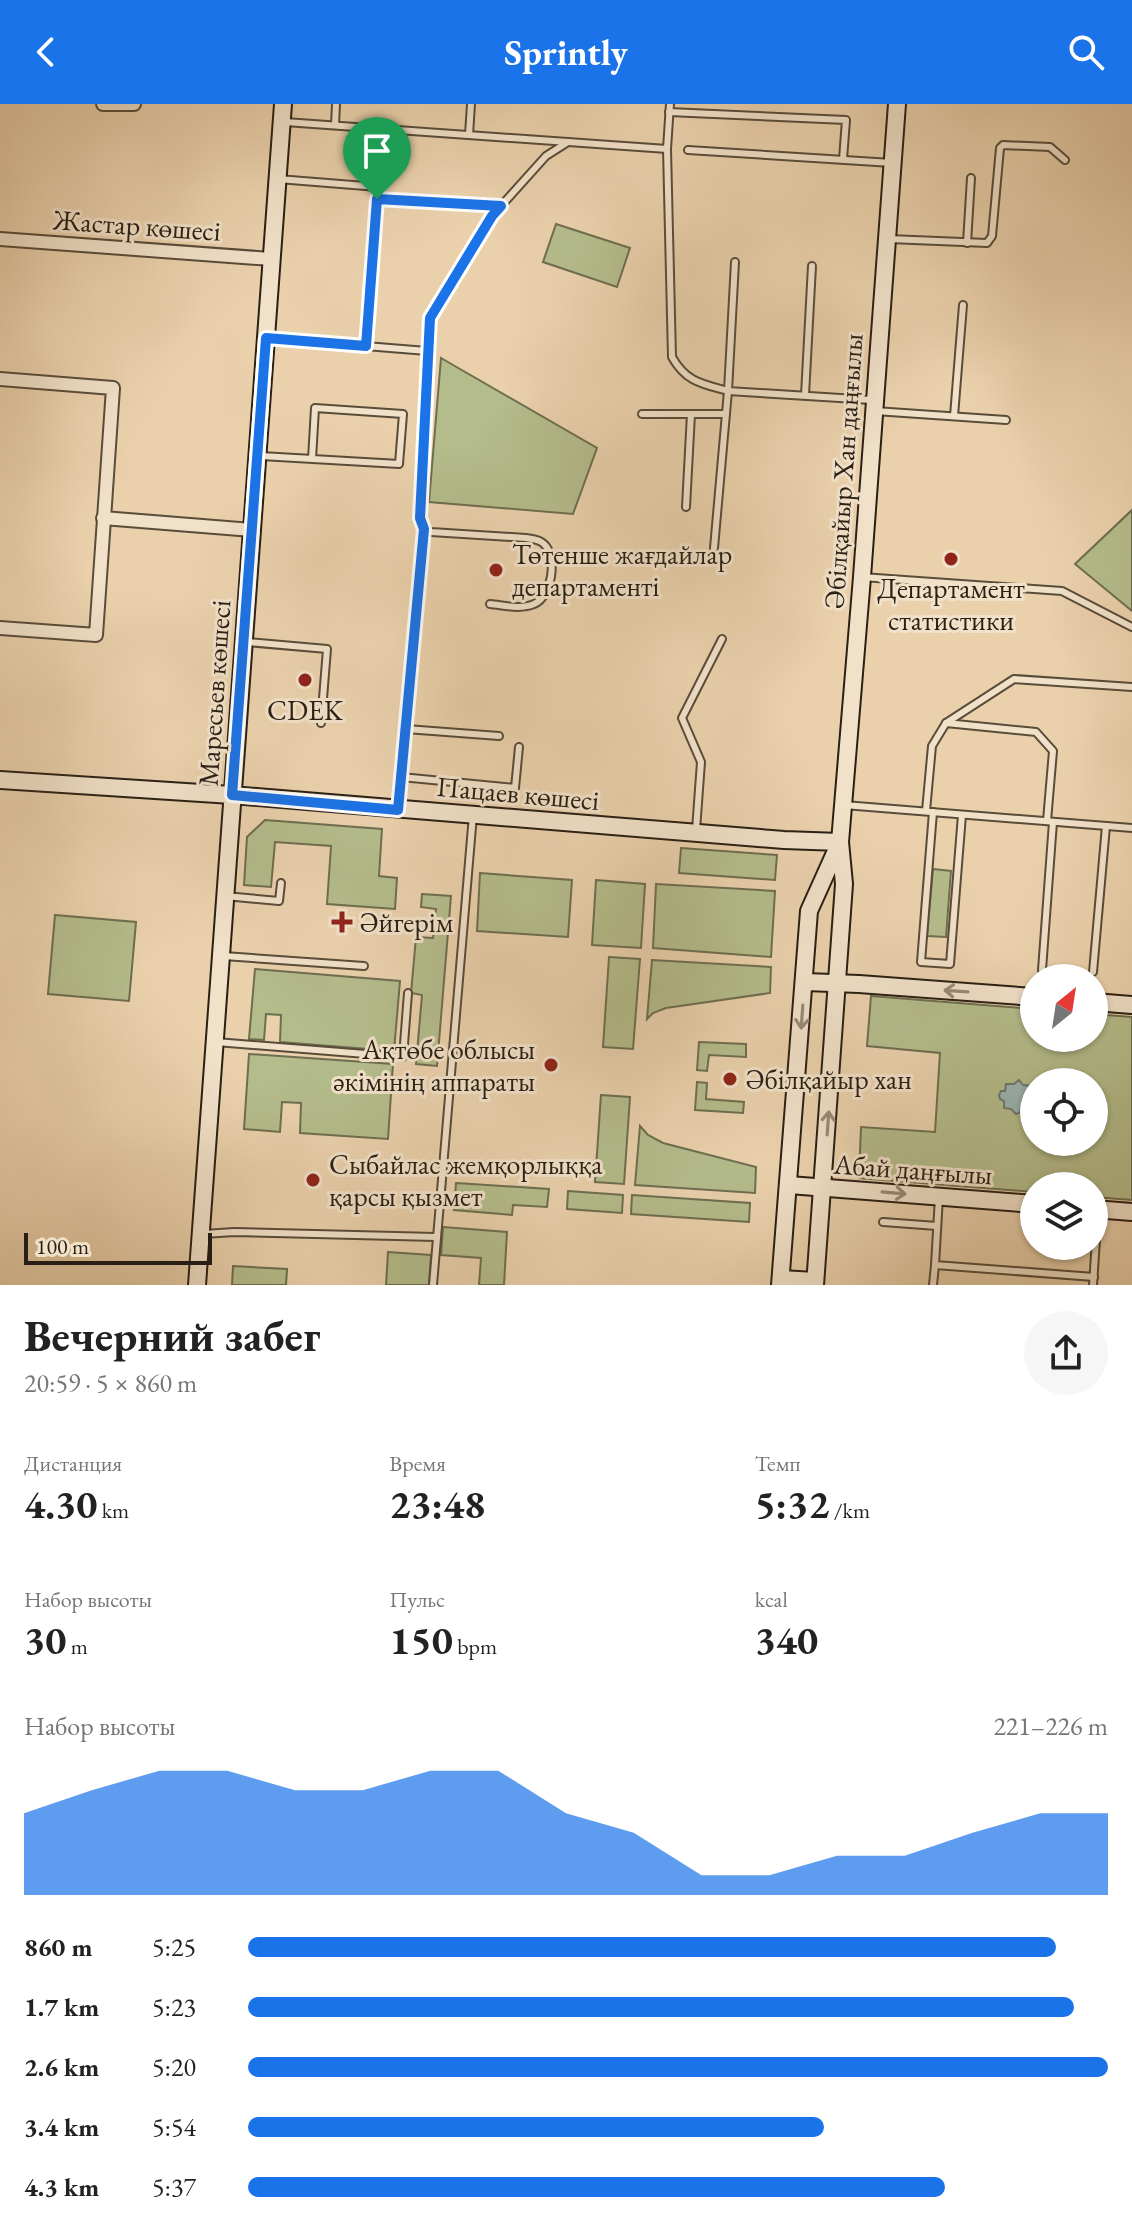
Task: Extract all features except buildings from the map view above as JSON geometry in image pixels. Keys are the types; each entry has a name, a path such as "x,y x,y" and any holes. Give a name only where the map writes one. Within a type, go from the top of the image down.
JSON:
{"main road":[{"name":"Маресьев көшесі","path":"197,1285 283,104"},
{"name":"Әбілқайыр Хан даңғылы","path":"815,1283 844,884 840,842 897,104"},
{"name":"Пацаев көшесі","path":"0,780 840,842"},
{"name":"Әбілқайыр Хан даңғылы","path":"780,1282 809,911 840,842"},
{"path":"805,982 1020,996"},
{"path":"1108,1003 1132,1005"},
{"name":"Абай даңғылы","path":"789,1185 1020,1203"},
{"path":"1108,1210 1132,1212"},
{"path":"780,1282 815,1283"}],"street":[{"path":"103,104 134,104"},
{"name":"Жастар көшесі","path":"0,239 271,259"},
{"path":"0,379 113,388 96,635 0,628"},
{"path":"103,518 252,530"}],"lane":[{"path":"335,125 336,104"},
{"path":"469,135 471,104"},
{"path":"843,159 846,120 670,108 667,149 672,357 679,370 695,382 728,391 805,395 954,416 1006,420"},
{"path":"281,122 667,149"},
{"path":"398,810 424,529 420,518 430,318 492,216 546,156 568,142"},
{"path":"885,239 987,243 992,236 1000,148 1003,145 1050,147 1065,160"},
{"path":"688,150 892,163"},
{"path":"967,243 971,178"},
{"path":"277,179 378,187 366,346"},
{"path":"377,199 501,206"},
{"path":"714,548 728,391 735,262"},
{"path":"805,395 812,266"},
{"path":"954,416 963,305"},
{"path":"266,338 427,351"},
{"path":"257,456 399,464 403,414 315,408 312,459"},
{"path":"642,414 726,414"},
{"path":"686,507 691,414"},
{"path":"424,529 526,538 539,540 546,545 551,558 551,579 547,593 537,604 524,607 490,604"},
{"path":"862,577 1062,591 1132,627"},
{"path":"696,833 701,762 682,718 722,639"},
{"path":"243,641 327,649 321,723"},
{"path":"962,815 950,964 921,962 932,746 946,723 1014,679 1132,687"},
{"path":"946,723 1036,732 1053,751 1042,964"},
{"path":"406,729 499,736"},
{"path":"401,777 515,788 519,747"},
{"path":"844,805 1132,828"},
{"path":"433,1285 473,815"},
{"path":"1094,964 1106,826"},
{"path":"224,896 279,901 281,883"},
{"path":"220,956 364,966"},
{"path":"213,1041 403,1057 408,993"},
{"path":"933,1285 939,1197"},
{"path":"883,1222 937,1226"},
{"path":"200,1234 234,1232 436,1237"},
{"path":"935,1265 1093,1281 1094,1260"}],"green space":[{"path":"556,224 630,248 617,287 543,262"},
{"path":"441,358 597,448 573,514 429,502"},
{"path":"1132,510 1132,611 1075,564"},
{"path":"265,820 382,829 379,876 397,878 395,909 327,904 331,846 275,842 271,887 244,885 247,837"},
{"path":"681,848 777,855 775,880 679,873"},
{"path":"933,869 951,871 946,937 927,936"},
{"path":"480,873 572,880 568,937 477,931"},
{"path":"596,880 645,884 641,948 592,945"},
{"path":"656,884 775,891 771,957 653,948"},
{"path":"422,894 451,896 437,1066 416,1064 422,995 411,993 416,937 433,938 436,909 421,907"},
{"path":"55,915 136,922 129,1001 48,994"},
{"path":"609,957 640,959 633,1049 603,1047"},
{"path":"652,960 771,967 770,993 666,1008 647,1019"},
{"path":"255,969 400,981 394,1051 280,1042 281,1015 266,1014 264,1040 249,1039"},
{"path":"871,996 1020,1008 1020,1052 1108,1052 1108,1015 1132,1017 1132,1200 1108,1198 1108,1172 1020,1172 1020,1191 859,1178 861,1127 935,1132 940,1053 867,1046"},
{"path":"699,1042 746,1044 746,1057 709,1055 707,1071 697,1070"},
{"path":"249,1054 393,1064 388,1139 300,1133 301,1103 282,1102 280,1132 244,1129"},
{"path":"697,1082 707,1083 706,1099 744,1102 743,1113 695,1110"},
{"path":"601,1095 630,1097 624,1184 595,1182"},
{"path":"640,1126 648,1135 663,1143 756,1167 755,1193 635,1185"},
{"path":"456,1183 549,1189 547,1207 513,1205 512,1215 454,1210"},
{"path":"568,1191 623,1195 622,1213 567,1209"},
{"path":"632,1195 750,1203 749,1222 631,1214"},
{"path":"443,1227 507,1232 504,1285 479,1285 481,1258 441,1255"},
{"path":"388,1252 431,1255 429,1285 386,1285"},
{"path":"233,1266 287,1269 286,1285 232,1285"}],"water":[{"path":"1020,1081 1020,1112 1016,1114 1004,1108 1004,1101 999,1095 1005,1091 1006,1084"}],"place":[{"name":"Департамент статистики","path":"951,559"},
{"name":"Төтенше жағдайлар департаменті","path":"496,570"},
{"name":"CDEK","path":"305,680"},
{"name":"Әйгерім","path":"342,922"},
{"name":"Ақтөбе облысы әкімінің аппараты","path":"551,1065"},
{"name":"Әбілқайыр хан","path":"730,1079"},
{"name":"Сыбайлас жемқорлыққа қарсы қызмет","path":"313,1180"}],"route":[{"path":"377,199 501,206 430,318 420,518 424,529 398,810 232,795 266,338 366,346 377,199"}]}
